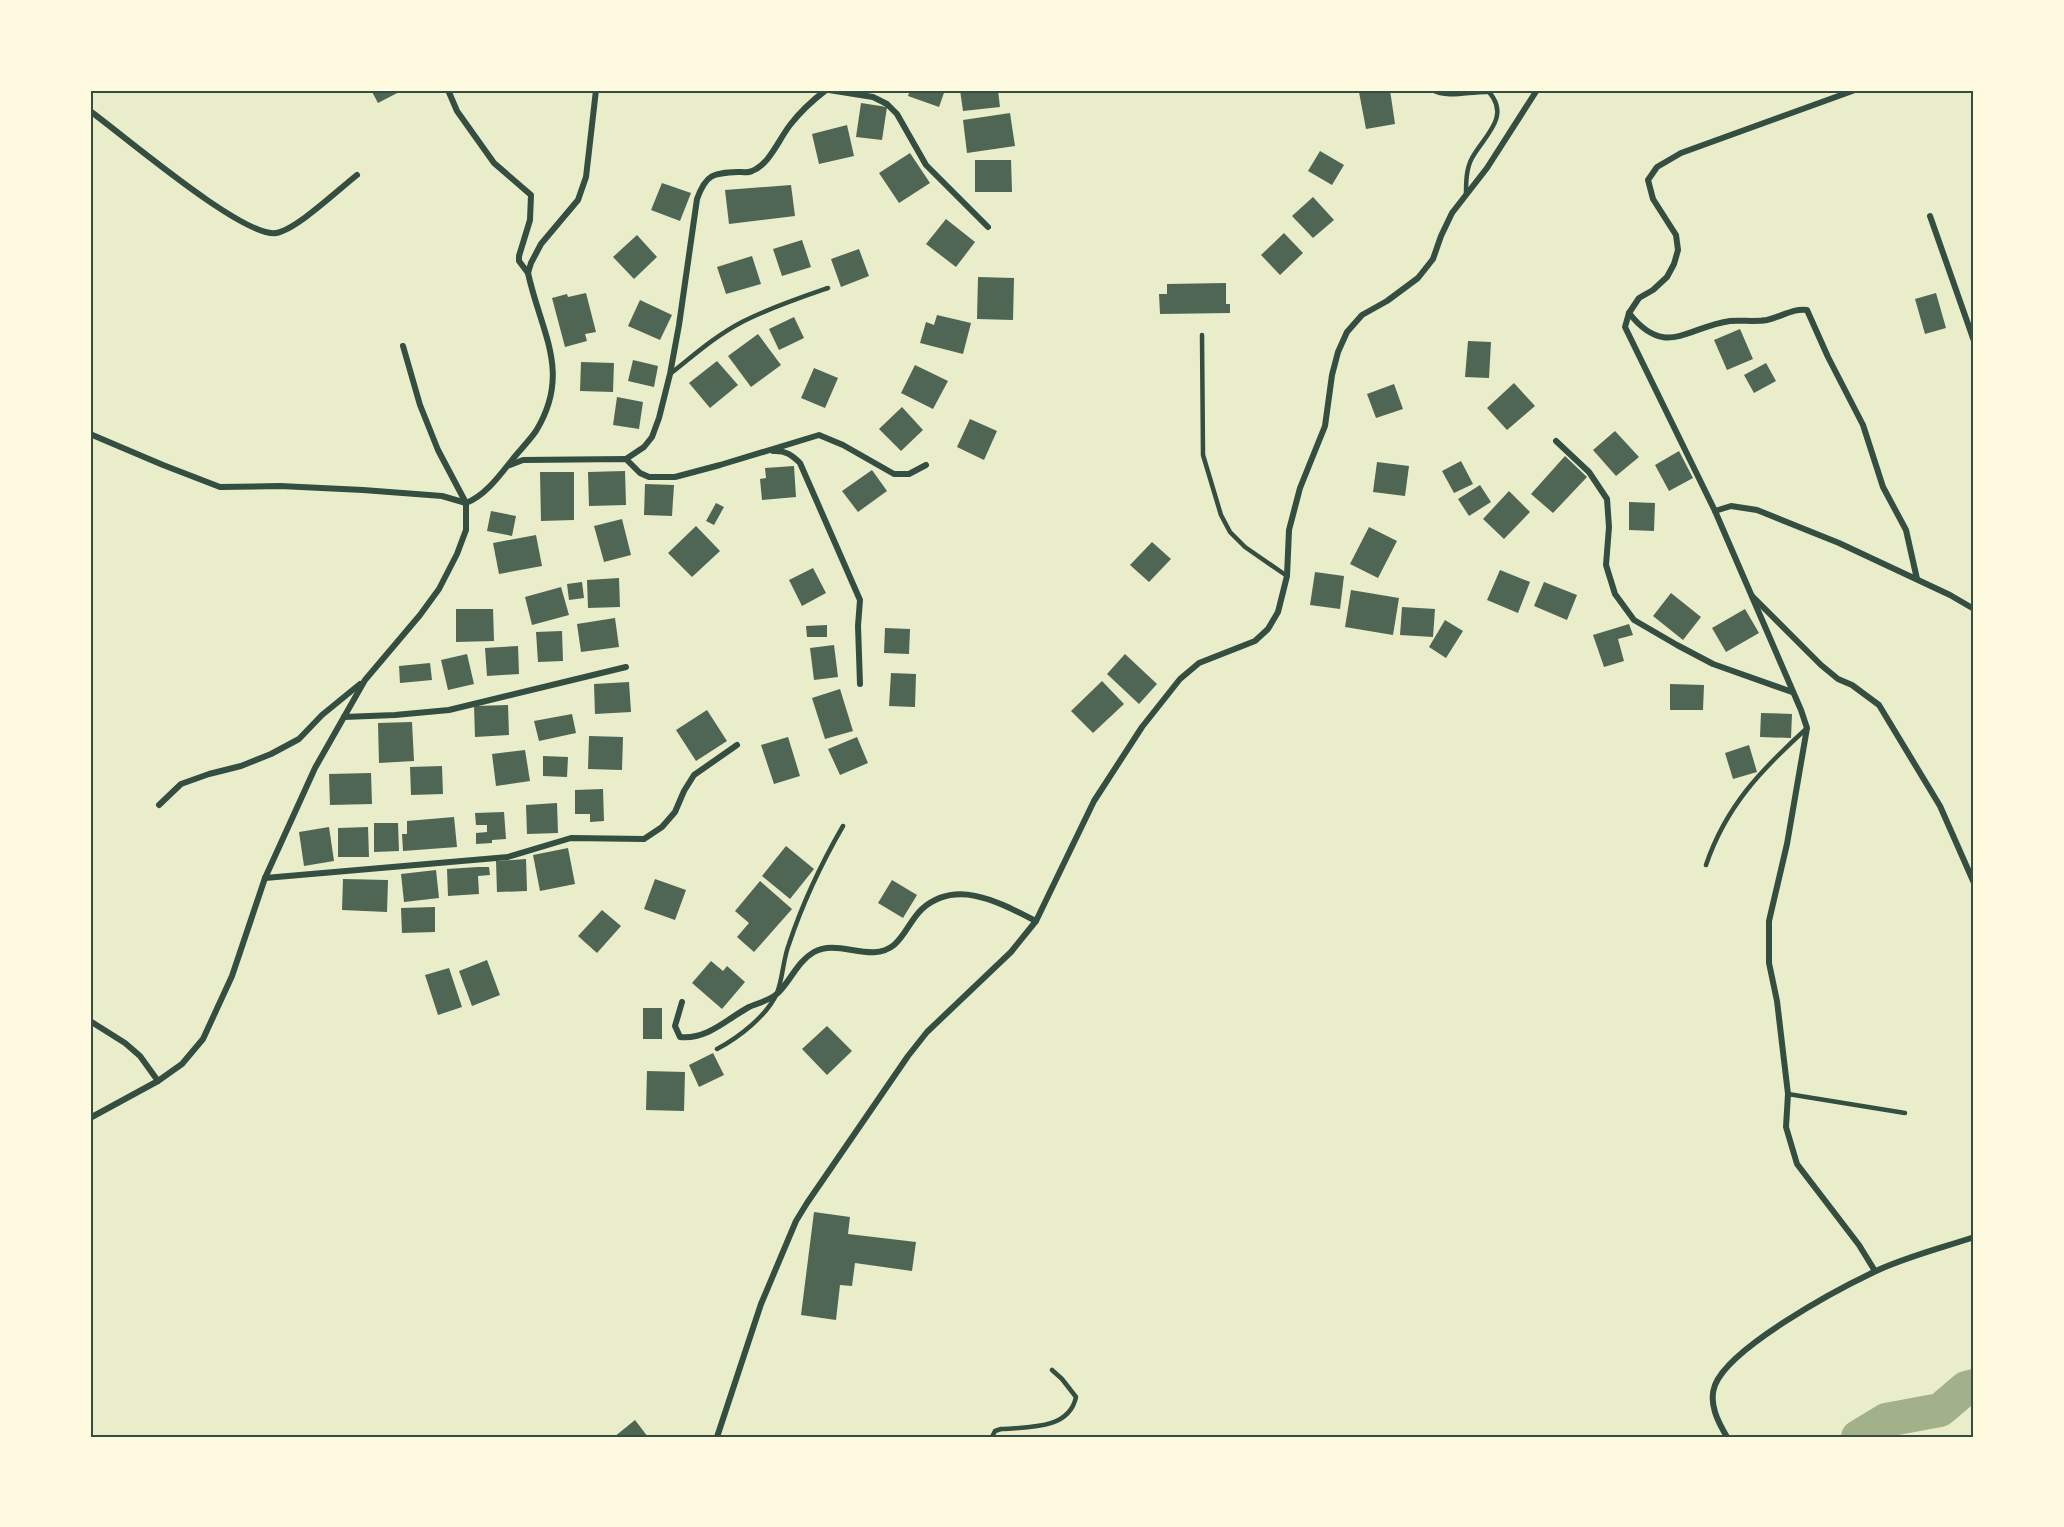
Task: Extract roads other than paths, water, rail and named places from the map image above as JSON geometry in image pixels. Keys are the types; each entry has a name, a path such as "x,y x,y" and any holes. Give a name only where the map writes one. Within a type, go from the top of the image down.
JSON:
{"street":[{"path":"90,434 220,487 280,486 363,490 442,496 466,503 483,493 535,433 547,409 554,381 552,356 528,273 522,267 519,256 530,220 531,195 494,163 457,111 448,90"},
{"path":"528,273 541,244 578,200 586,177 596,90"},
{"path":"507,466 523,460 626,459 639,452 652,437 670,374 697,199 701,187 711,175 752,171 759,166 790,124 811,102 828,90 873,97 887,104 897,114 926,165 988,227"},
{"path":"717,1437 761,1304 796,1221 807,1203 927,1032 1011,952 1036,921 1094,801 1142,727 1180,679 1199,663 1256,641 1268,629 1278,612 1287,576 1289,530 1300,488 1325,426 1332,375 1338,352 1347,332 1362,315 1387,301 1418,278 1433,259 1452,213 1487,168 1537,90"},
{"path":"1855,90 1681,153 1657,167 1648,180 1653,199 1676,235 1678,250 1674,264 1666,278 1653,290 1639,298 1629,313 1626,327 1715,511 1807,728 1787,844 1768,921 1769,963 1777,1001 1788,1094 1786,1127 1797,1164 1852,1236 1875,1271"},
{"path":"90,111 185,185 227,213 265,232 275,233 294,226 357,175"},
{"path":"1930,216 1974,341"},
{"path":"1629,313 1640,327 1657,336 1668,338 1728,321 1765,321 1798,309 1807,310 1863,425 1883,487 1906,531 1917,579"},
{"path":"159,805 181,784 241,766 299,739 322,715 365,680 440,589 466,530 466,503 438,450 420,405 403,346"},
{"path":"626,459 640,473 661,478 686,475 819,435 843,445 894,474 909,474 926,465"},
{"path":"1556,441 1589,472 1607,499 1609,527 1606,565 1615,594 1634,620 1713,664 1792,692"},
{"path":"767,451 782,451 792,455 800,463 860,600 858,626 860,684"},
{"path":"1715,511 1731,506 1757,510 1839,543 1950,595 1974,609"},
{"path":"1749,593 1821,666 1879,705 1940,806 1974,883"},
{"path":"344,717 449,710 626,667"},
{"path":"90,1118 158,1081 182,1064 203,1039 232,976 265,878 315,768 365,680"},
{"path":"265,878 508,857 571,838 644,839 662,827 675,812 694,775 737,745"},
{"path":"682,1002 675,1026 680,1036 691,1038 711,1031 777,994 803,960 815,951 835,948 860,952 881,952 894,945 920,911 934,899 954,894 973,895 1000,903 1036,921"},
{"path":"90,1021 125,1043 140,1056 158,1081"},
{"path":"1727,1437 1713,1410 1715,1386 1734,1359 1752,1344 1803,1311 1875,1271 1974,1237"}],"lane":[{"path":"1432,90 1440,94 1489,92 1497,101 1499,112 1494,125 1471,160 1466,179 1466,195"},
{"path":"670,374 707,344 740,323 780,304 828,288"},
{"path":"1202,335 1203,455 1221,515 1230,532 1245,547 1287,576"},
{"path":"1706,865 1714,840 1726,817 1753,779 1807,728"},
{"path":"717,1049 748,1030 777,994 788,946 806,899 818,871 843,826"},
{"path":"1788,1094 1905,1113"},
{"path":"992,1437 995,1431 1001,1429 1042,1426 1061,1420 1069,1414 1074,1407 1076,1397 1068,1385 1052,1370"}],"waterway":[{"path":"1858,1437 1886,1420 1940,1410 1966,1388 1974,1386"}]}
